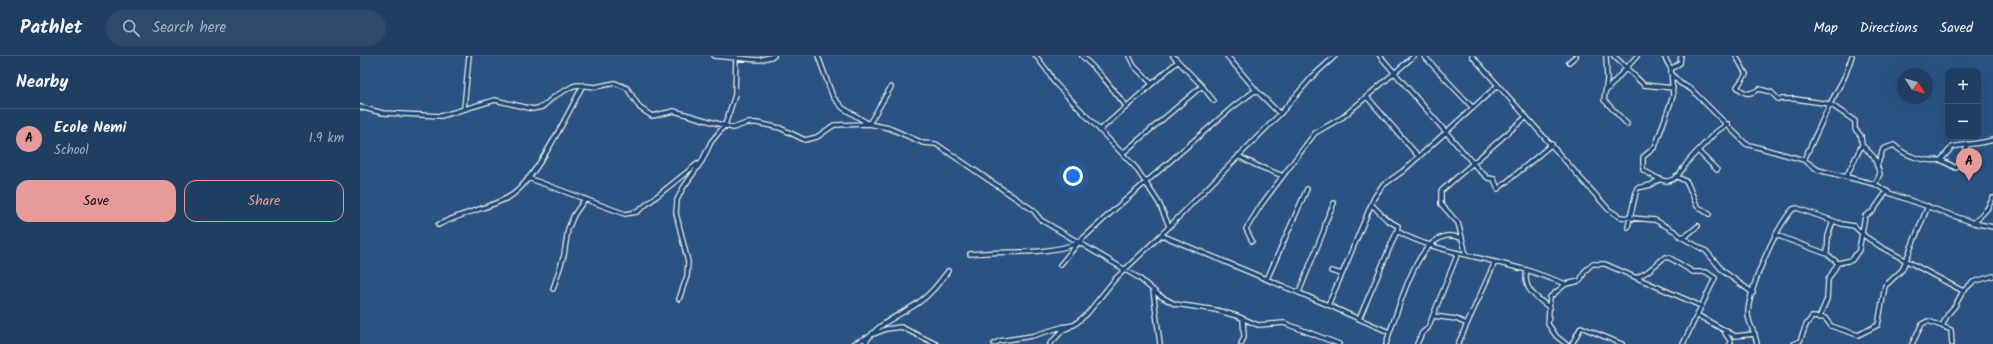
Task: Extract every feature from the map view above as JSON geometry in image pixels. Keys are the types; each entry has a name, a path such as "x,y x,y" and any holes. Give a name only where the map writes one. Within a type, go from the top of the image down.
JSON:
{"street":[{"path":"464,108 468,56"},
{"path":"714,56 759,60 774,56"},
{"path":"818,56 836,101 843,108 869,124"},
{"path":"1036,56 1050,73 1054,82 1123,153 1146,182 1169,226"},
{"path":"1082,56 1102,76 1127,107"},
{"path":"1128,56 1134,66 1152,84"},
{"path":"1173,56 1177,62 1202,86 1214,101"},
{"path":"1227,56 1256,90 1280,114"},
{"path":"1050,344 1063,330 1074,325 1087,314 1115,279 1161,235 1280,114 1312,77 1335,56"},
{"path":"1380,56 1488,178 1494,179 1498,189 1552,144"},
{"path":"1252,241 1246,229 1261,204 1284,176 1315,133 1343,117 1414,56"},
{"path":"1424,56 1473,108"},
{"path":"1472,56 1552,144 1609,210 1620,217 1655,220 1676,232 1681,237 1706,251 1723,271 1753,293"},
{"path":"1569,62 1576,56"},
{"path":"1606,56 1606,91 1604,100 1627,124"},
{"path":"1614,56 1644,85 1673,88"},
{"path":"1606,91 1638,56"},
{"path":"1664,56 1671,71 1673,96 1655,147 1643,157 1643,170 1666,181 1676,176 1682,172 1689,160 1714,134 1728,124"},
{"path":"1671,71 1680,63 1681,56"},
{"path":"1736,56 1746,74 1737,87 1745,94 1750,95 1759,89 1771,92 1778,99 1795,99 1830,104 1855,121 1855,129 1862,136 1862,145 1846,177"},
{"path":"1804,160 1830,104 1846,76 1852,56"},
{"path":"679,299 687,276 688,262 676,213 677,200 683,188 702,161 711,142 725,125 735,94 736,57"},
{"path":"1100,130 1177,62"},
{"path":"1671,71 1728,124 1746,144 1804,160 1818,170 1875,184 1887,191 1974,223 1993,227"},
{"path":"360,107 383,113 434,116 495,100 533,109 542,107 565,90 578,85 595,87 606,84 621,85 630,91 635,103 648,114 655,116 674,111 733,128 747,123 757,124 780,128 805,140 817,137 834,125 869,124 889,128 923,143 936,144 1033,210 1041,220 1139,278 1153,290 1175,304 1216,310 1258,325 1284,323 1339,344"},
{"path":"438,224 510,196 528,178 555,137 583,86"},
{"path":"1123,153 1202,86"},
{"path":"1328,306 1371,204 1382,186 1403,171 1498,86"},
{"path":"869,124 891,87"},
{"path":"1060,265 1080,242 1146,182 1234,106 1256,90"},
{"path":"1367,97 1419,157"},
{"path":"1466,255 1458,224 1441,204 1441,191 1526,116"},
{"path":"1941,160 1952,147 1967,144 1980,144 1993,140"},
{"path":"1877,166 1883,149 1894,145 1901,152 1923,160 1941,160 1956,168 1965,157 1967,144"},
{"path":"1862,145 1874,157 1880,174 1875,184"},
{"path":"1698,152 1717,170"},
{"path":"1238,156 1284,176"},
{"path":"528,178 625,214 631,214 637,212 702,161"},
{"path":"1676,176 1687,182 1697,206 1709,214"},
{"path":"1628,227 1637,188 1651,185 1660,179"},
{"path":"1267,279 1307,189"},
{"path":"1819,318 1827,299 1828,280 1838,264 1852,260 1859,250 1865,216 1873,211 1887,191"},
{"path":"1974,223 1987,209 1993,198"},
{"path":"553,289 564,255 568,229 574,215 585,199"},
{"path":"1299,292 1324,230 1326,220 1334,203"},
{"path":"1359,319 1398,226 1387,220 1371,204"},
{"path":"1794,344 1800,341 1806,325 1812,317 1825,318 1830,326 1858,335 1878,325 1885,286 1902,270 1928,206"},
{"path":"1759,344 1748,313 1753,293 1760,271 1776,235 1793,208 1854,226 1881,247 1963,291"},
{"path":"1827,254 1828,236 1833,221"},
{"path":"1681,237 1687,235 1698,226"},
{"path":"1397,231 1413,240 1429,246 1527,270 1566,284"},
{"path":"1161,235 1299,292 1389,332 1390,331"},
{"path":"1776,235 1827,254 1838,264"},
{"path":"1386,344 1416,264 1429,246 1445,236 1462,238"},
{"path":"970,254 999,252 1043,252 1067,247 1080,242"},
{"path":"1417,344 1422,333 1428,328 1458,253"},
{"path":"1638,277 1647,272 1665,257 1670,258 1693,272 1706,272 1715,278 1683,344"},
{"path":"1458,344 1495,262"},
{"path":"1566,344 1556,336 1548,324 1550,297 1566,284 1580,281 1585,271 1592,264 1605,264 1638,277 1701,306"},
{"path":"1527,270 1525,281 1528,288 1550,308"},
{"path":"864,344 868,337 933,290 948,271"},
{"path":"1331,271 1342,274"},
{"path":"1942,326 1963,291 1973,282 1993,276"},
{"path":"1153,290 1160,344"},
{"path":"1697,315 1735,336 1755,334"},
{"path":"1433,316 1456,319 1467,324"},
{"path":"1241,344 1244,337 1242,319"},
{"path":"1912,344 1925,323 1928,321 1951,330 1952,344"},
{"path":"994,344 999,341 1032,336 1074,325"},
{"path":"853,344 886,329 901,326 936,344"},
{"path":"1572,344 1581,327 1622,344"},
{"path":"1724,330 1731,342 1730,344"}],"place":[{"name":"Ecole Nemi","path":"1969,181"}]}
